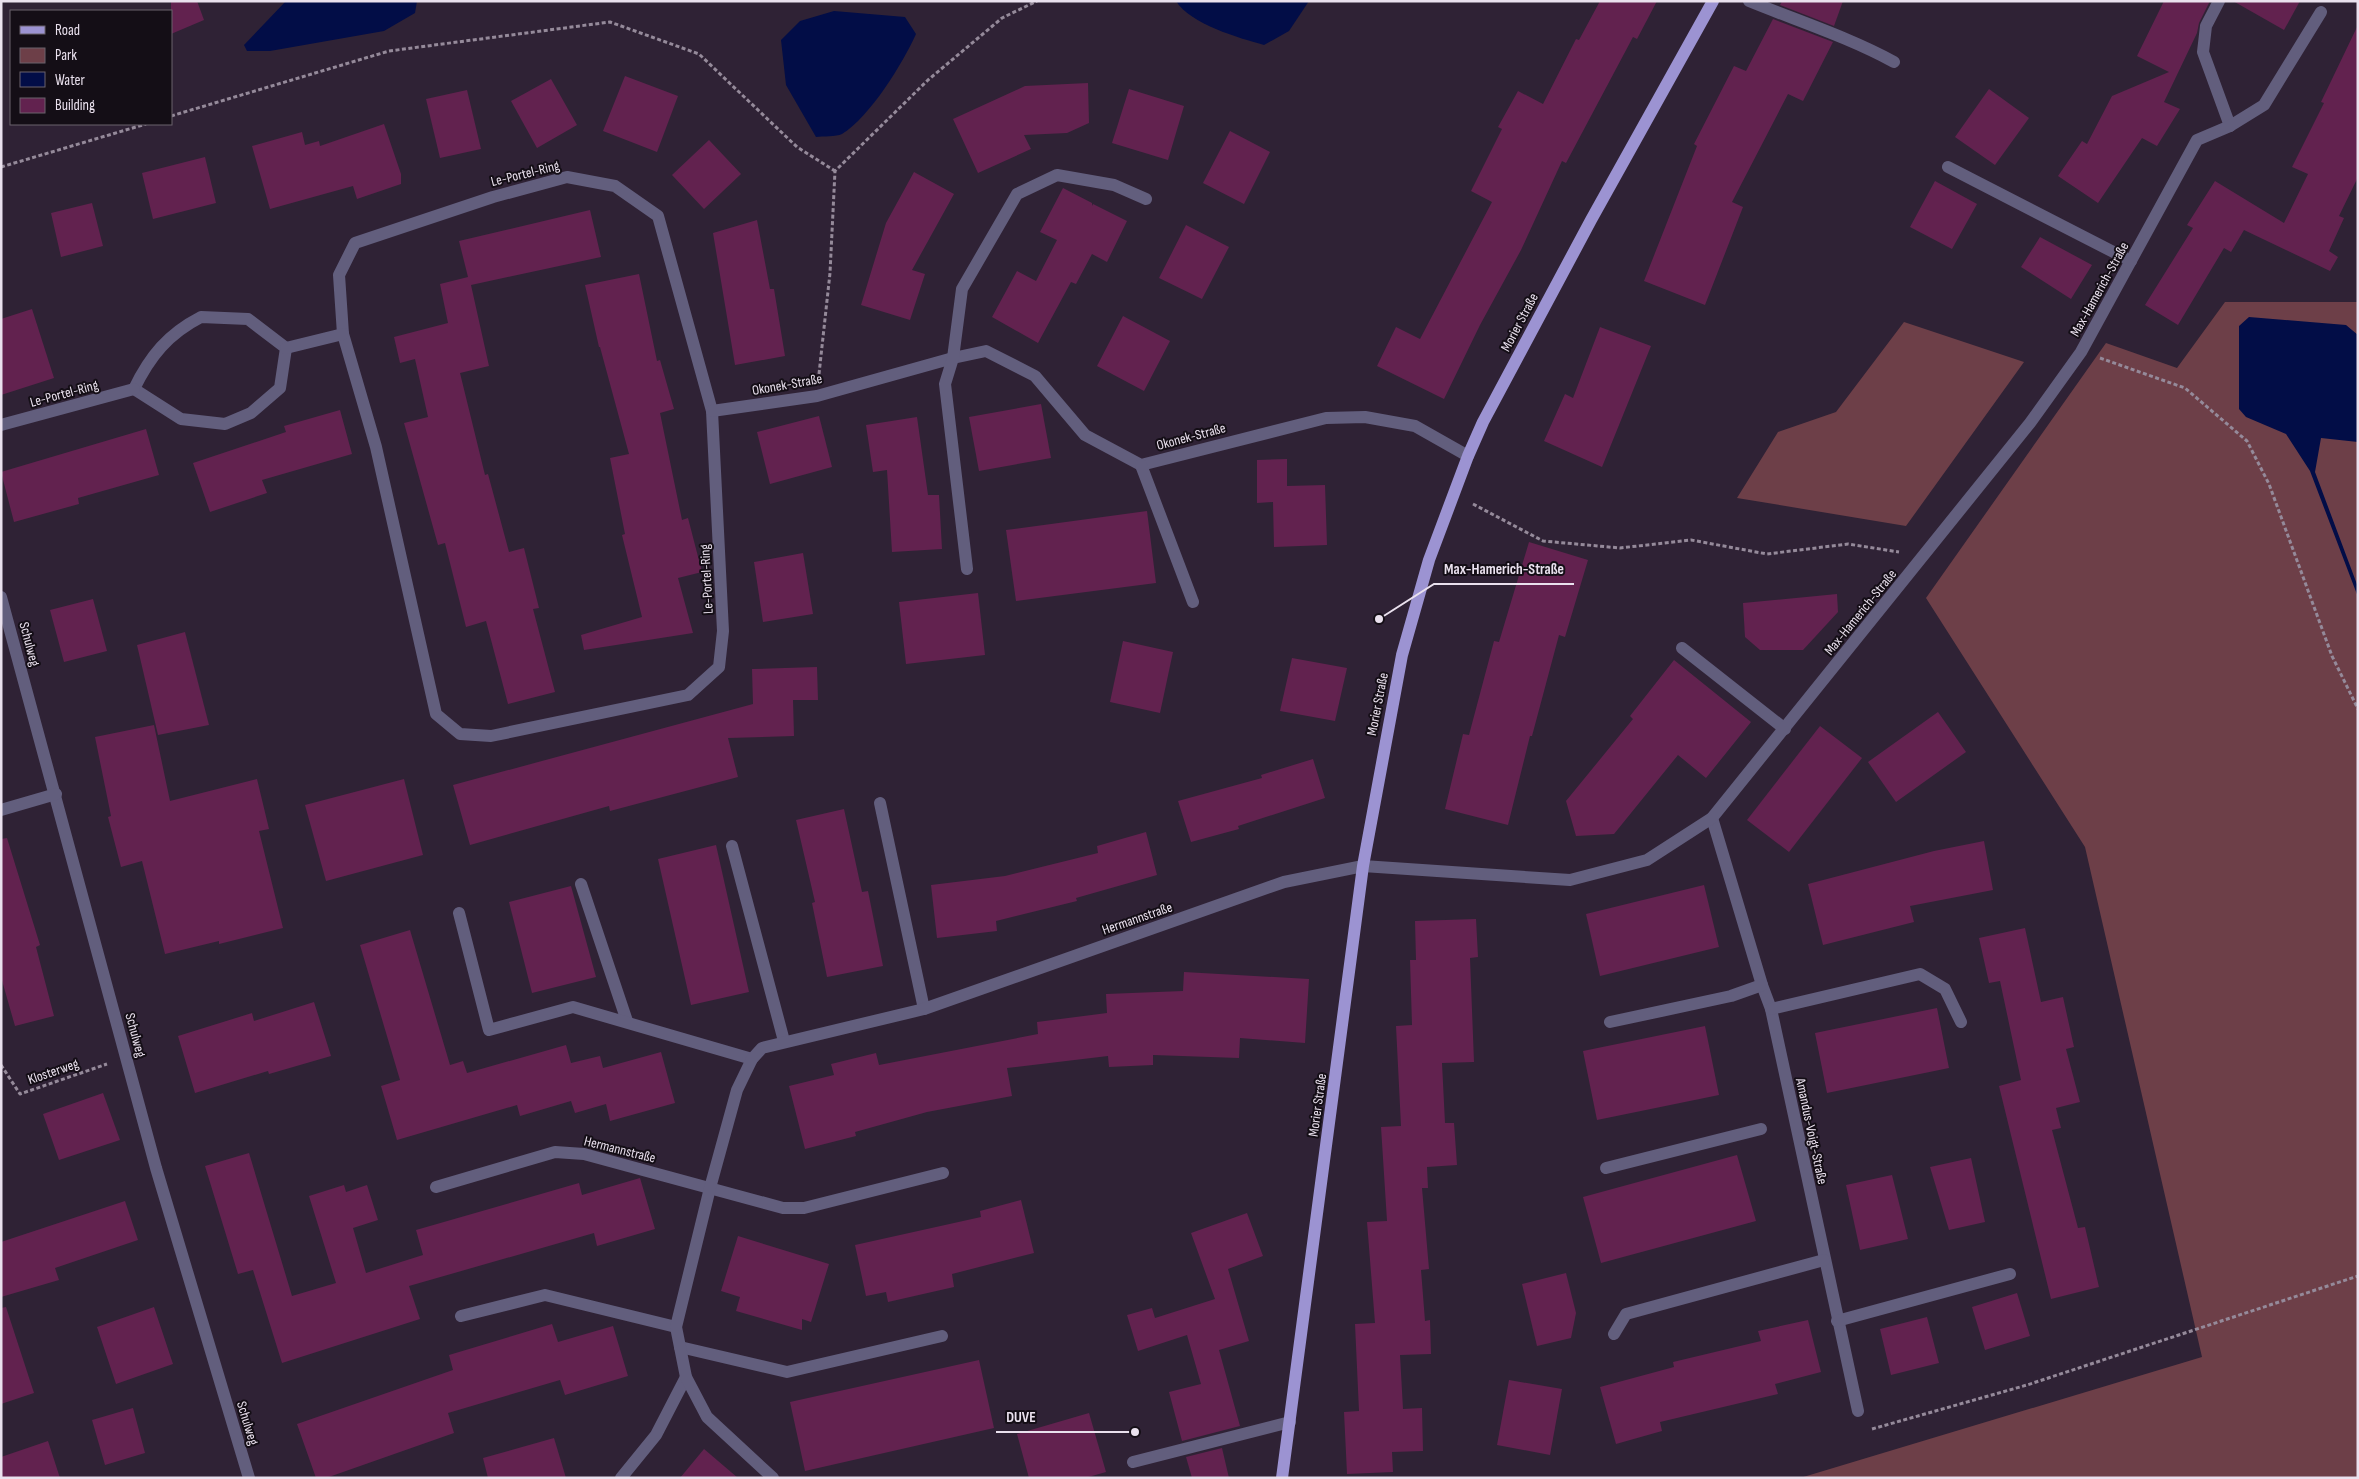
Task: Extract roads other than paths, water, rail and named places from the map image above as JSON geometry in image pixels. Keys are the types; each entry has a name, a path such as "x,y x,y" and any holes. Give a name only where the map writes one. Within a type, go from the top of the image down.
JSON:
{"main road":[{"name":"Morier Straße","path":"1282,1478 1363,866 1402,655 1429,560 1468,456 1544,306 1713,1"}],"street":[{"path":"1749,1 1858,44 1894,62"},
{"path":"2219,1 2206,26 2203,52 2230,126"},
{"name":"Max-Hamerich-Straße","path":"1363,866 1570,880 1647,860 1712,818 2030,423 2081,352 2197,140 2230,126 2264,105 2321,12"},
{"path":"1948,167 2131,261"},
{"path":"967,569 945,384 953,358 962,289 1017,194 1057,174 1114,184 1146,199"},
{"name":"Le-Portel-Ring","path":"567,177 615,186 658,216 712,411 723,631 720,667 688,695 491,736 460,734 436,714 376,446 343,334 339,275 355,243 493,197 567,177"},
{"path":"201,317 248,319 286,348 280,388 251,413 225,424 181,419 134,389 146,364 180,328 201,317"},
{"path":"286,348 343,334"},
{"name":"Okonek-Straße","path":"712,411 816,396 953,358 986,351 1035,376 1085,436 1141,464 1326,418 1365,417 1415,426 1468,456"},
{"name":"Le-Portel-Ring","path":"1,425 134,389"},
{"path":"1141,464 1193,602"},
{"name":"Schulweg","path":"1,597 156,1168 249,1478"},
{"path":"1682,648 1785,729"},
{"path":"1,810 56,794"},
{"path":"880,803 924,1009"},
{"name":"Amandus-Voigt-Straße","path":"1712,818 1762,985 1771,1008 1837,1321 1858,1411"},
{"path":"732,846 784,1041"},
{"name":"Hermannstraße","path":"774,1478 707,1416 686,1377 676,1327 710,1188 737,1090 752,1059 762,1048 784,1041 924,1009 1284,882 1363,866"},
{"path":"581,884 627,1021"},
{"path":"459,913 489,1030 573,1007 627,1021 752,1059"},
{"path":"1771,1008 1920,974 1945,989 1961,1022"},
{"path":"1610,1022 1731,996 1762,985"},
{"path":"1606,1168 1761,1128"},
{"name":"Hermannstraße","path":"436,1188 555,1152 584,1154 783,1208 804,1208 943,1172"},
{"path":"1614,1334 1626,1314 1824,1260"},
{"path":"1837,1321 2010,1274"},
{"path":"461,1316 545,1295 676,1327"},
{"path":"680,1347 787,1372 942,1336"},
{"path":"621,1478 656,1435 686,1377"},
{"path":"1133,1462 1290,1422"}],"water":[{"path":"286,1 417,1 415,13 384,31 270,51 247,51 244,45"},
{"path":"1176,1 1309,1 1289,31 1264,45 1229,34 1203,23 1192,17"},
{"path":"834,11 905,17 916,34 894,74 864,115 842,134 816,137 786,85 781,40 800,21"},
{"path":"2249,317 2346,325 2358,335 2358,442 2321,438 2315,472 2358,587 2358,597 2310,471 2286,434 2246,417 2239,409 2239,326"}],"place":[{"name":"Max-Hamerich-Straße","path":"1379,619"},
{"name":"DUVE","path":"1135,1432"}]}
